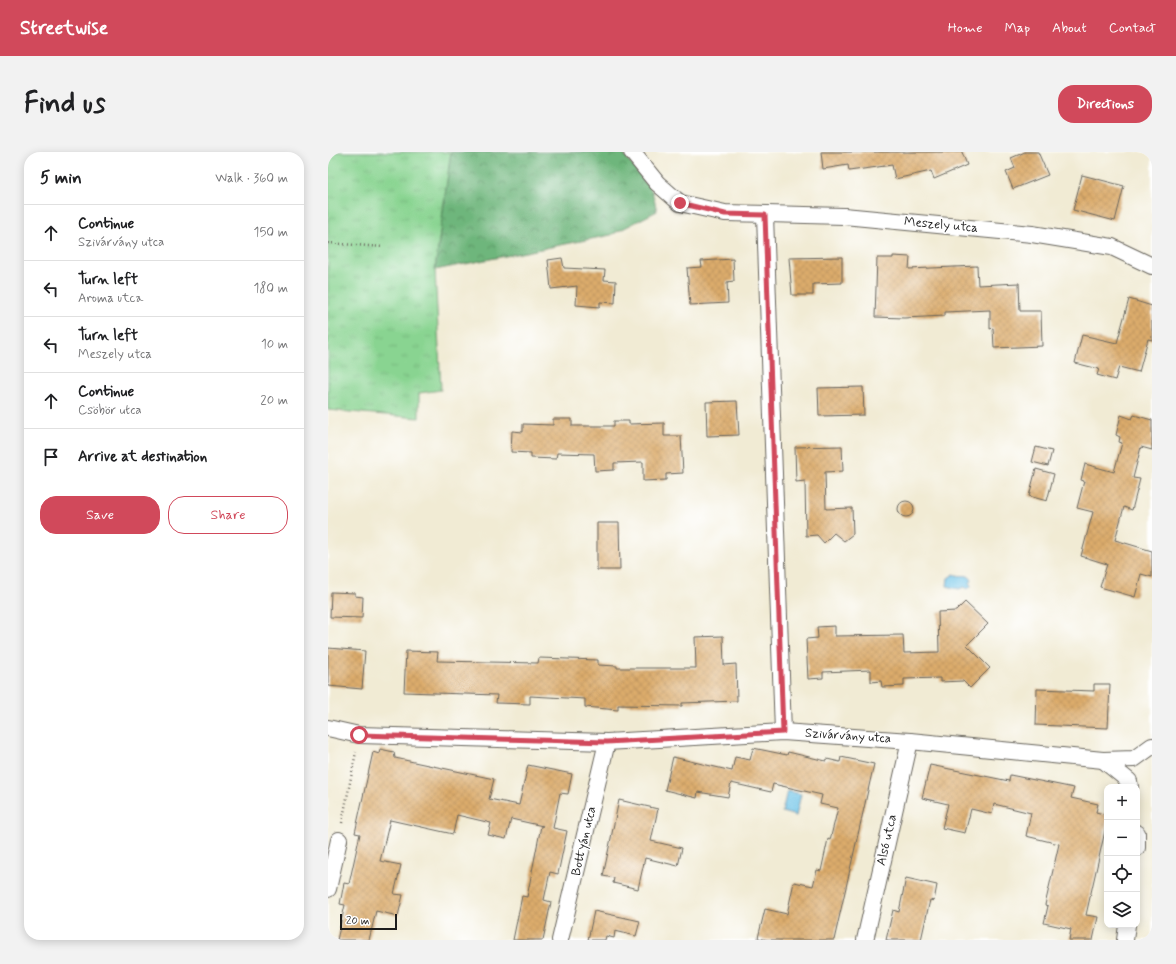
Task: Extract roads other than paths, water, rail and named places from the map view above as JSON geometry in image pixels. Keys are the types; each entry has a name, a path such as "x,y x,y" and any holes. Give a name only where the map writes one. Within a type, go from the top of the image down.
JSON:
{"street":[{"name":"Meszely utca","path":"632,152 657,183 680,203 725,214 844,216 1032,234 1112,247 1152,266"},
{"path":"765,215 783,732"},
{"name":"Szivárvány utca","path":"328,728 359,735 607,742 783,732 910,741 1103,760 1134,759 1152,746"},
{"name":"Alsó utca","path":"865,940 910,741"},
{"name":"Bottyán utca","path":"560,940 607,742"},
{"path":"1103,760 1129,781 1130,784"},
{"path":"328,889 339,840"},
{"path":"1125,940 1127,928"}],"water":[{"path":"954,574 959,576 968,576 972,580 970,583 971,586 968,589 964,587 959,589 947,586 948,578"},
{"path":"787,791 801,794 796,816 782,812"}]}
